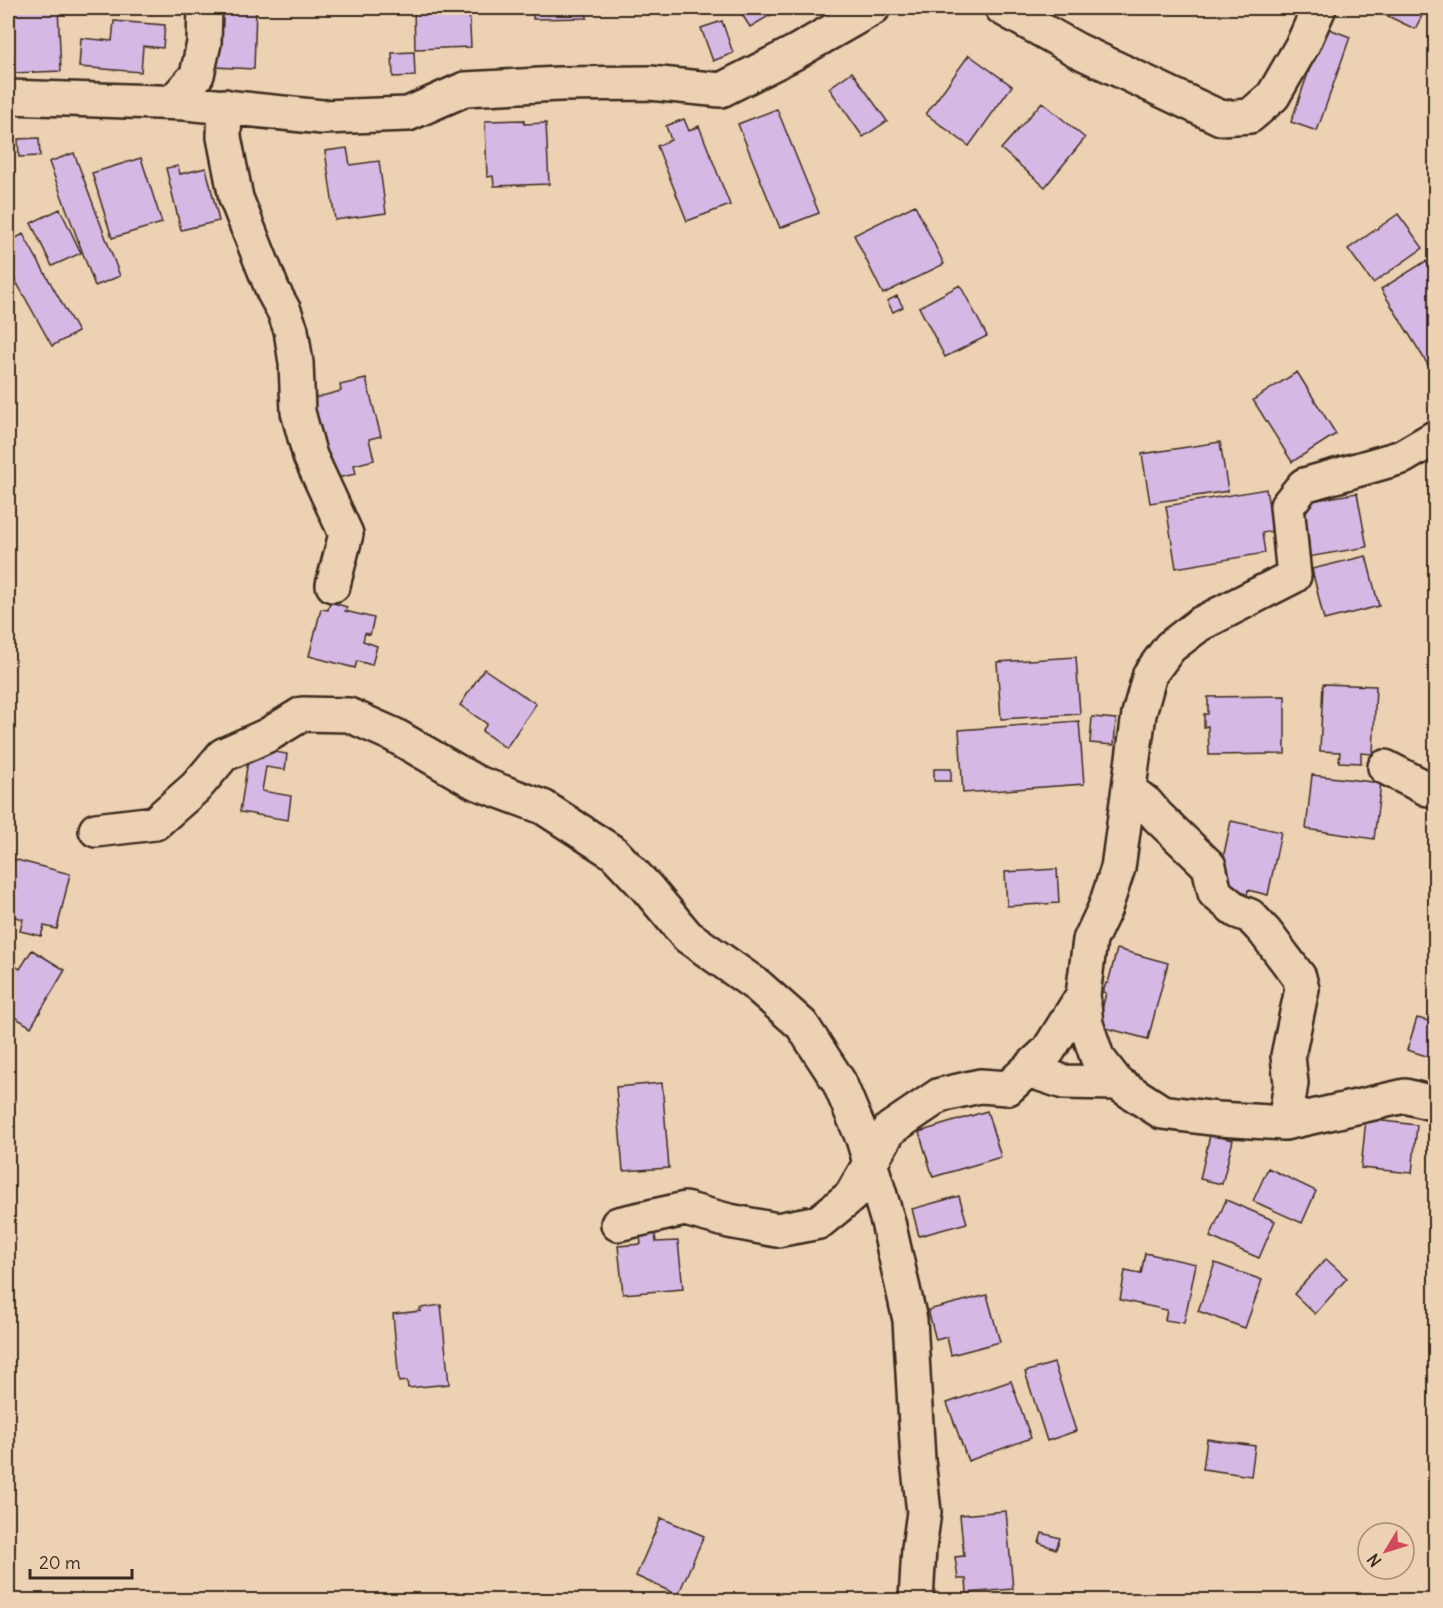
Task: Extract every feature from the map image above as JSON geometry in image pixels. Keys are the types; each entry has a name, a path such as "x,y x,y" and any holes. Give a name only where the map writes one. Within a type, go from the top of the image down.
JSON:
{"street":[{"path":"173,102 197,75 204,43 205,8"},
{"path":"8,97 173,102 322,117 408,114 465,89 559,84 650,83 721,90 794,53 873,8"},
{"path":"1002,8 1077,50 1221,118 1250,116 1274,96 1303,44 1319,8"},
{"path":"225,106 224,136 236,198 273,291 285,311 291,330 296,363 298,412 310,456 346,534 333,585"},
{"path":"1436,437 1402,457 1304,484 1287,506 1294,576 1200,624 1170,647 1150,674 1138,714 1118,868 1106,908 1090,940 1083,995 1086,1024 1098,1057 1117,1083 1162,1112 1218,1119 1285,1123 1405,1096 1436,1104"},
{"path":"96,830 155,823 196,787 223,755 268,735 302,714 349,715 394,735 475,782 543,807 614,853 687,936 758,986 802,1025 839,1082 863,1139 888,1222 910,1320 918,1460 924,1512 916,1600"},
{"path":"1385,767 1428,789 1436,790"},
{"path":"1129,790 1146,803 1209,866 1215,892 1237,911 1250,916 1265,932 1299,978 1302,989 1288,1056 1291,1083 1285,1123"},
{"path":"618,1224 685,1209 729,1221 777,1230 819,1222 851,1196 890,1129 940,1095 980,1086 1008,1088 1048,1051 1083,995"},
{"path":"1028,1070 1064,1082 1117,1083"}],"building":[{"path":"9,8 58,8 61,71 13,73"},
{"path":"217,8 256,8 254,69 214,67"},
{"path":"414,8 469,8 471,47 415,49"},
{"path":"533,8 586,8 587,18 533,19"},
{"path":"738,8 782,8 750,27"},
{"path":"1371,8 1426,8 1415,29"},
{"path":"114,21 165,25 163,48 143,46 141,72 79,67 81,38 112,41"},
{"path":"722,21 733,53 713,61 701,28"},
{"path":"1324,27 1350,37 1317,131 1291,122"},
{"path":"414,52 415,76 393,77 392,53"},
{"path":"969,55 1012,86 969,146 926,114"},
{"path":"852,72 887,121 863,137 829,88"},
{"path":"1042,102 1085,138 1045,187 1001,149"},
{"path":"777,109 819,213 780,228 738,124"},
{"path":"684,119 689,131 699,126 730,205 687,221 657,146 671,140 666,126"},
{"path":"524,120 524,124 546,123 549,184 494,186 493,176 487,177 485,121"},
{"path":"39,138 40,156 19,157 18,139"},
{"path":"347,148 350,165 379,161 386,213 335,220 325,151"},
{"path":"74,153 120,276 95,286 49,162"},
{"path":"141,158 162,223 112,238 92,173"},
{"path":"178,166 180,174 206,168 219,221 181,230 166,168"},
{"path":"915,205 944,264 883,294 854,235"},
{"path":"60,209 81,253 52,266 31,223"},
{"path":"1398,214 1423,248 1373,283 1348,249"},
{"path":"23,234 78,332 52,346 8,267 8,243"},
{"path":"1426,261 1436,278 1436,371 1433,373 1381,289"},
{"path":"960,285 987,336 945,357 919,307"},
{"path":"897,296 903,307 893,312 887,301"},
{"path":"1297,372 1336,434 1292,462 1253,400"},
{"path":"366,379 381,436 369,439 374,460 354,465 356,474 336,478 331,458 320,461 303,401 341,391 340,385"},
{"path":"1220,442 1228,491 1150,503 1142,454"},
{"path":"1266,489 1273,531 1262,533 1265,553 1176,568 1166,506"},
{"path":"1357,493 1367,547 1308,557 1299,503"},
{"path":"1366,556 1379,606 1324,620 1312,569"},
{"path":"8,565 13,566 8,620"},
{"path":"330,602 347,607 345,611 374,618 370,635 365,633 363,641 377,646 372,665 357,661 355,668 309,656 321,609 328,610"},
{"path":"1076,657 1080,714 1001,719 997,662"},
{"path":"484,669 536,704 506,748 482,731 487,724 460,705"},
{"path":"1323,684 1376,686 1373,754 1361,753 1361,763 1339,762 1340,752 1320,751"},
{"path":"1285,696 1285,754 1209,755 1208,726 1204,727 1204,714 1208,714 1208,697"},
{"path":"1092,717 1116,719 1114,745 1090,743"},
{"path":"1079,721 1084,784 963,793 959,730"},
{"path":"250,748 287,754 285,770 266,767 262,791 291,796 288,820 240,812"},
{"path":"934,769 951,769 951,781 934,781"},
{"path":"1312,775 1381,783 1374,839 1306,829"},
{"path":"1231,821 1281,832 1268,895 1248,890 1246,902 1229,898 1232,885 1218,882"},
{"path":"13,859 70,874 57,929 44,926 41,936 20,931 23,919 8,915 8,882"},
{"path":"1057,869 1059,903 1007,906 1005,872"},
{"path":"1117,949 1168,963 1148,1039 1098,1026 1106,993 1103,992 1108,983"},
{"path":"32,950 65,970 31,1027 8,1013 8,962 20,969"},
{"path":"1417,1018 1436,1023 1436,1059 1407,1050"},
{"path":"662,1083 669,1168 623,1171 616,1087"},
{"path":"987,1111 1001,1157 933,1177 919,1132"},
{"path":"1366,1119 1417,1125 1412,1173 1361,1168"},
{"path":"1210,1135 1233,1140 1222,1184 1200,1179"},
{"path":"1268,1168 1316,1191 1302,1223 1253,1201"},
{"path":"959,1196 967,1223 919,1236 912,1209"},
{"path":"1226,1200 1275,1221 1259,1258 1210,1237"},
{"path":"655,1234 656,1242 678,1241 683,1289 623,1294 618,1246 641,1244 640,1236"},
{"path":"1145,1253 1196,1264 1184,1323 1165,1320 1167,1310 1120,1300 1125,1271 1141,1274"},
{"path":"1326,1259 1347,1278 1315,1314 1294,1294"},
{"path":"1215,1263 1262,1280 1245,1328 1198,1311"},
{"path":"987,1295 1000,1342 951,1355 947,1337 936,1340 928,1310"},
{"path":"441,1305 449,1384 408,1388 407,1381 399,1382 393,1314 421,1311 420,1308"},
{"path":"1054,1363 1076,1431 1047,1441 1025,1372"},
{"path":"1011,1381 1031,1438 968,1461 947,1403"},
{"path":"1207,1439 1255,1446 1251,1476 1203,1469"},
{"path":"1006,1511 1013,1589 967,1593 966,1579 958,1579 955,1557 964,1556 960,1515"},
{"path":"661,1518 704,1536 678,1595 636,1576"},
{"path":"1042,1533 1060,1538 1056,1549 1039,1543"}]}
